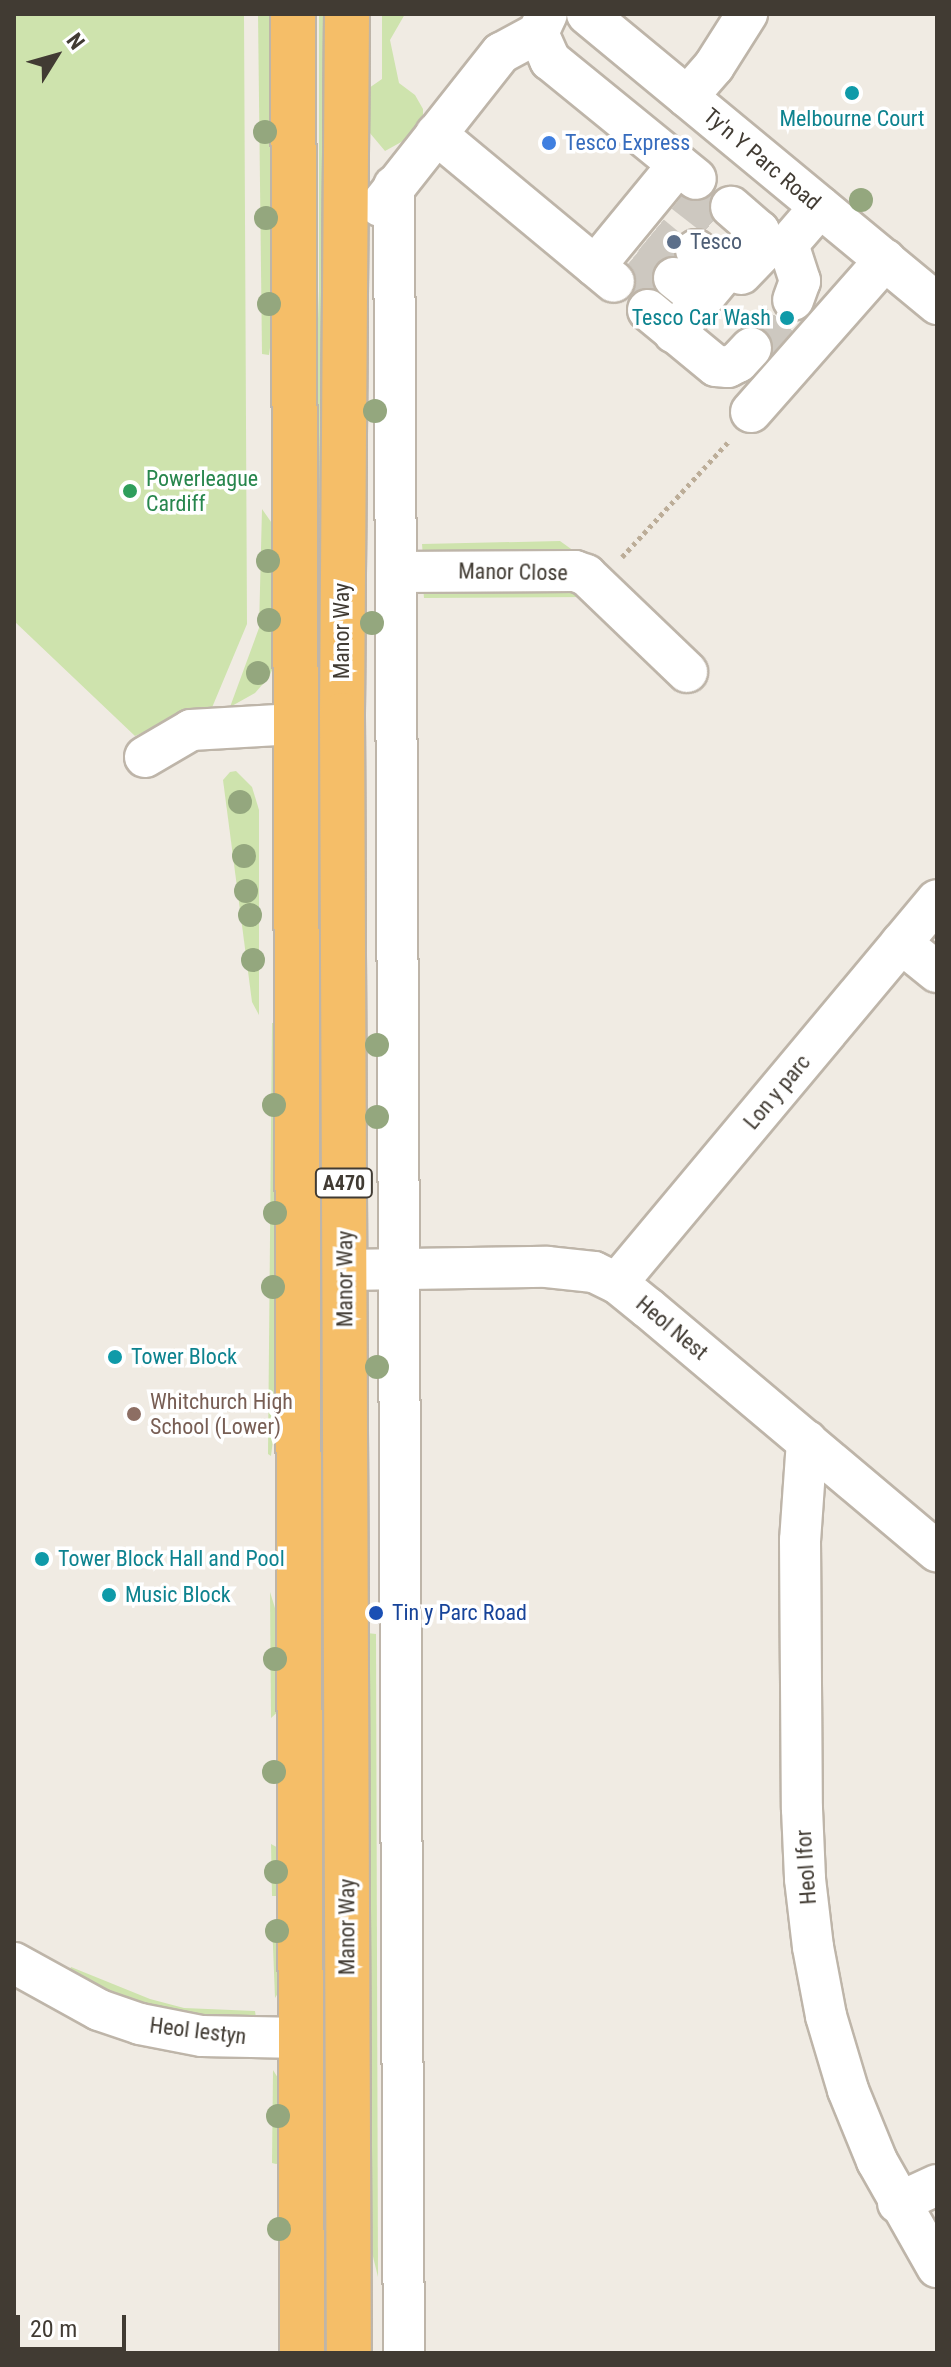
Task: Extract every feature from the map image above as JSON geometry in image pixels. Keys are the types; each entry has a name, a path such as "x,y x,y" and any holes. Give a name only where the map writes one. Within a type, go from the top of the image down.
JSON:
{"highway":[{"name":"A470","path":"293,14 302,2353"},
{"name":"Manor Way","path":"347,14 342,683 349,2353"}],"street":[{"name":"Ty'n Y Parc Road","path":"587,14 937,304"},
{"path":"687,97 714,66 747,14"},
{"path":"347,251 394,186 430,141 501,53 542,23 550,60 647,221 430,141"},
{"path":"394,186 404,2353"},
{"path":"710,268 820,207"},
{"path":"751,412 885,260"},
{"path":"710,268 800,281 793,300"},
{"path":"710,268 716,366 728,367 751,348"},
{"name":"Manor Close","path":"397,572 575,571 586,575 687,672"},
{"path":"145,757 191,730 295,724"},
{"name":"Lon y parc","path":"617,1283 937,900"},
{"path":"901,943 937,972"},
{"name":"Heol Nest","path":"345,1270 572,1268 594,1272 617,1283 937,1551"},
{"name":"Heol Ifor","path":"807,1441 800,1540 802,1809 806,1893 826,2016 844,2076 877,2161 898,2203 937,2267"},
{"name":"Heol Iestyn","path":"14,1963 99,2010 140,2024 202,2036 301,2038"},
{"path":"898,2203 937,2185"}],"path":[{"path":"616,563 748,420 751,412"}],"green space":[{"name":"Powerleague Cardiff","path":"14,14 244,14 247,624 211,710 180,716 135,736 14,621"},
{"path":"258,14 272,14 276,305 269,355 262,354"},
{"path":"319,14 328,14 330,2353 321,2353 314,430 319,291"},
{"path":"382,14 405,14 390,40 399,83 415,95 423,109 423,130 385,151 364,126 364,99 369,88 382,79"},
{"path":"262,509 276,529 276,661 269,677 255,693 230,707 259,628"},
{"path":"560,541 585,559 423,557 422,544"},
{"path":"559,584 587,597 424,598 423,586"},
{"path":"236,771 252,787 259,810 259,1015 252,1002 223,780 230,772"},
{"path":"272,1023 279,1023 279,1391 271,1456 268,1454"},
{"path":"270,1592 279,1621 281,1709 271,1718"},
{"path":"367,1633 376,1634 378,2277 366,2228"},
{"path":"271,1844 282,1850 282,1896 272,1896"},
{"path":"272,1921 283,1921 280,1990 275,1998"},
{"path":"71,1967 150,1999 184,2008 255,2011 256,2018 183,2020 65,1979"},
{"path":"273,2070 283,2086 280,2163 276,2164 272,2163"}],"tunnel":[{"path":"684,193 720,221"},
{"path":"651,235 686,264"},
{"path":"628,264 662,292"},
{"path":"751,348 793,300"}],"place":[{"name":"Melbourne Court","path":"852,93"},
{"name":"Tesco Express","path":"549,143"},
{"name":"Tesco","path":"674,242"},
{"name":"Tesco Car Wash","path":"787,318"},
{"name":"Powerleague Cardiff","path":"130,491"},
{"name":"Tower Block","path":"115,1357"},
{"name":"Whitchurch High School (Lower)","path":"134,1414"},
{"name":"Tower Block Hall and Pool","path":"42,1559"},
{"name":"Music Block","path":"109,1595"},
{"name":"Tin y Parc Road","path":"376,1613"}]}
